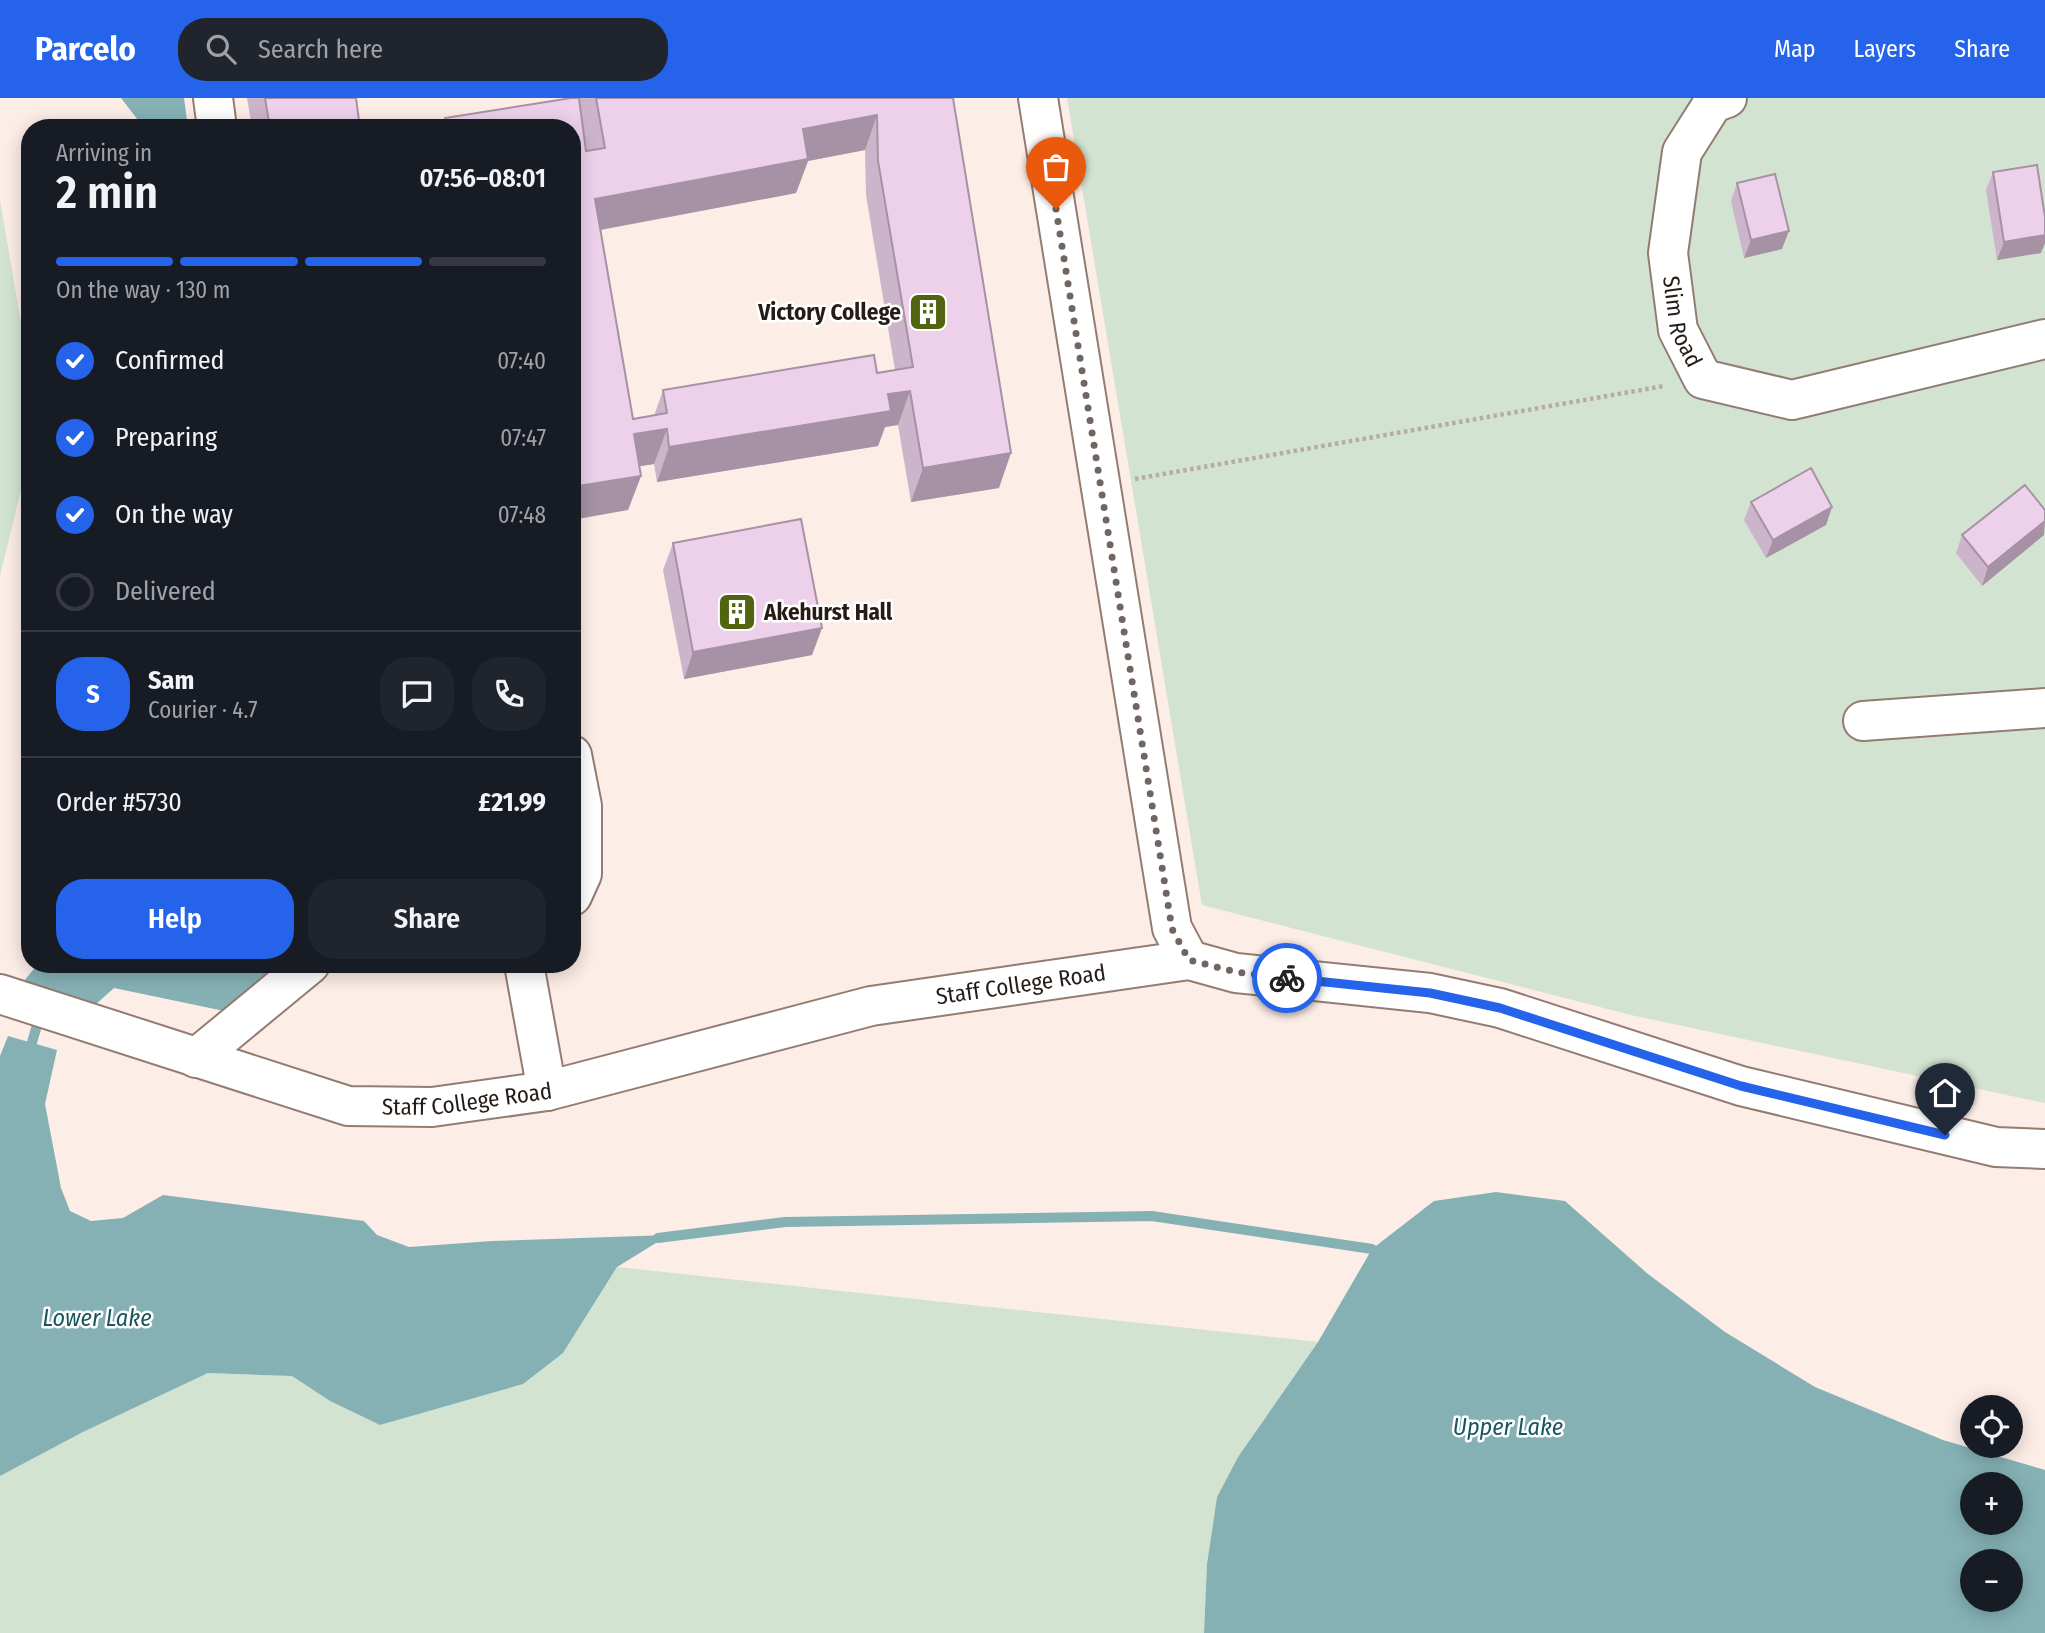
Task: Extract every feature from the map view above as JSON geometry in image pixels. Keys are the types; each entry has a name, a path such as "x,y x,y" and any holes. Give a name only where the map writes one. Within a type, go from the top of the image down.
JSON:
{"street":[{"path":"213,98 216,119"},
{"path":"1038,98 1172,929 1189,960"},
{"name":"Slim Road","path":"1727,98 1713,103 1682,152 1668,253 1678,330 1703,379 1792,400 2045,339"},
{"path":"1863,721 2045,708"},
{"path":"581,801 581,876"},
{"name":"Staff College Road","path":"0,994 348,1106 432,1107 547,1091 871,1006 1189,960 1236,972 1430,993 1500,1008 1741,1086 1996,1147 2045,1149"},
{"path":"197,1058 299,973"},
{"path":"525,973 547,1091"}],"path":[{"path":"1100,485 1703,379"}],"green space":[{"path":"1067,98 2045,98 2045,1103 1631,1015 1202,905"},
{"path":"0,200 21,323 21,490 0,576"},
{"path":"617,1267 1318,1342 1238,1457 1217,1497 1207,1564 1204,1633 0,1633 0,1476 83,1432 208,1373 292,1376 330,1401 380,1425 440,1407 563,1353"}],"water":[{"path":"121,98 184,98 187,119 137,119"},
{"path":"30,973 271,973 229,1012 114,988 95,1005 23,982"},
{"name":"Lower Lake","path":"8,1036 57,1050 45,1104 61,1188 70,1211 91,1221 123,1218 163,1195 364,1221 377,1235 409,1247 492,1241 669,1235 617,1267 563,1353 523,1384 380,1425 330,1401 292,1376 208,1373 83,1432 0,1476 0,1056"},
{"name":"Upper Lake","path":"1496,1192 1565,1201 1648,1274 1725,1332 1815,1387 1960,1445 1960,1458 2004,1458 2045,1470 2045,1633 1204,1633 1207,1564 1217,1497 1238,1457 1318,1342 1372,1249 1434,1201"}],"building":[{"path":"265,98 356,98 359,119 268,119"},
{"path":"579,98 586,151 605,148 596,98 953,98 1011,453 923,468 910,391 888,394 891,411 669,447 667,429 634,434 641,476 581,486 581,119 445,119","holes":["877,115 878,161 913,367 877,373 874,355 663,390 667,413 633,419 595,199 808,159 803,129"]},
{"path":"2037,165 2045,235 2004,242 1993,172"},
{"path":"1775,174 1789,231 1751,240 1737,183"},
{"path":"1811,468 1832,507 1773,540 1751,502"},
{"path":"2025,485 2045,510 2045,521 1988,567 1962,535"},
{"name":"Akehurst Hall","path":"801,519 822,628 693,652 673,543"}],"waterway":[{"path":"28,1056 40,1015"},
{"path":"658,1238 785,1222 1152,1216 1372,1249"}],"way so far":[{"path":"1056,209 1172,929 1189,960 1236,972 1287,978"}],"place":[{"name":"Victory College","path":"928,312"},
{"name":"Akehurst Hall","path":"737,612"}],"route":[{"path":"1287,978 1430,993 1500,1008 1741,1086 1945,1135"}]}
